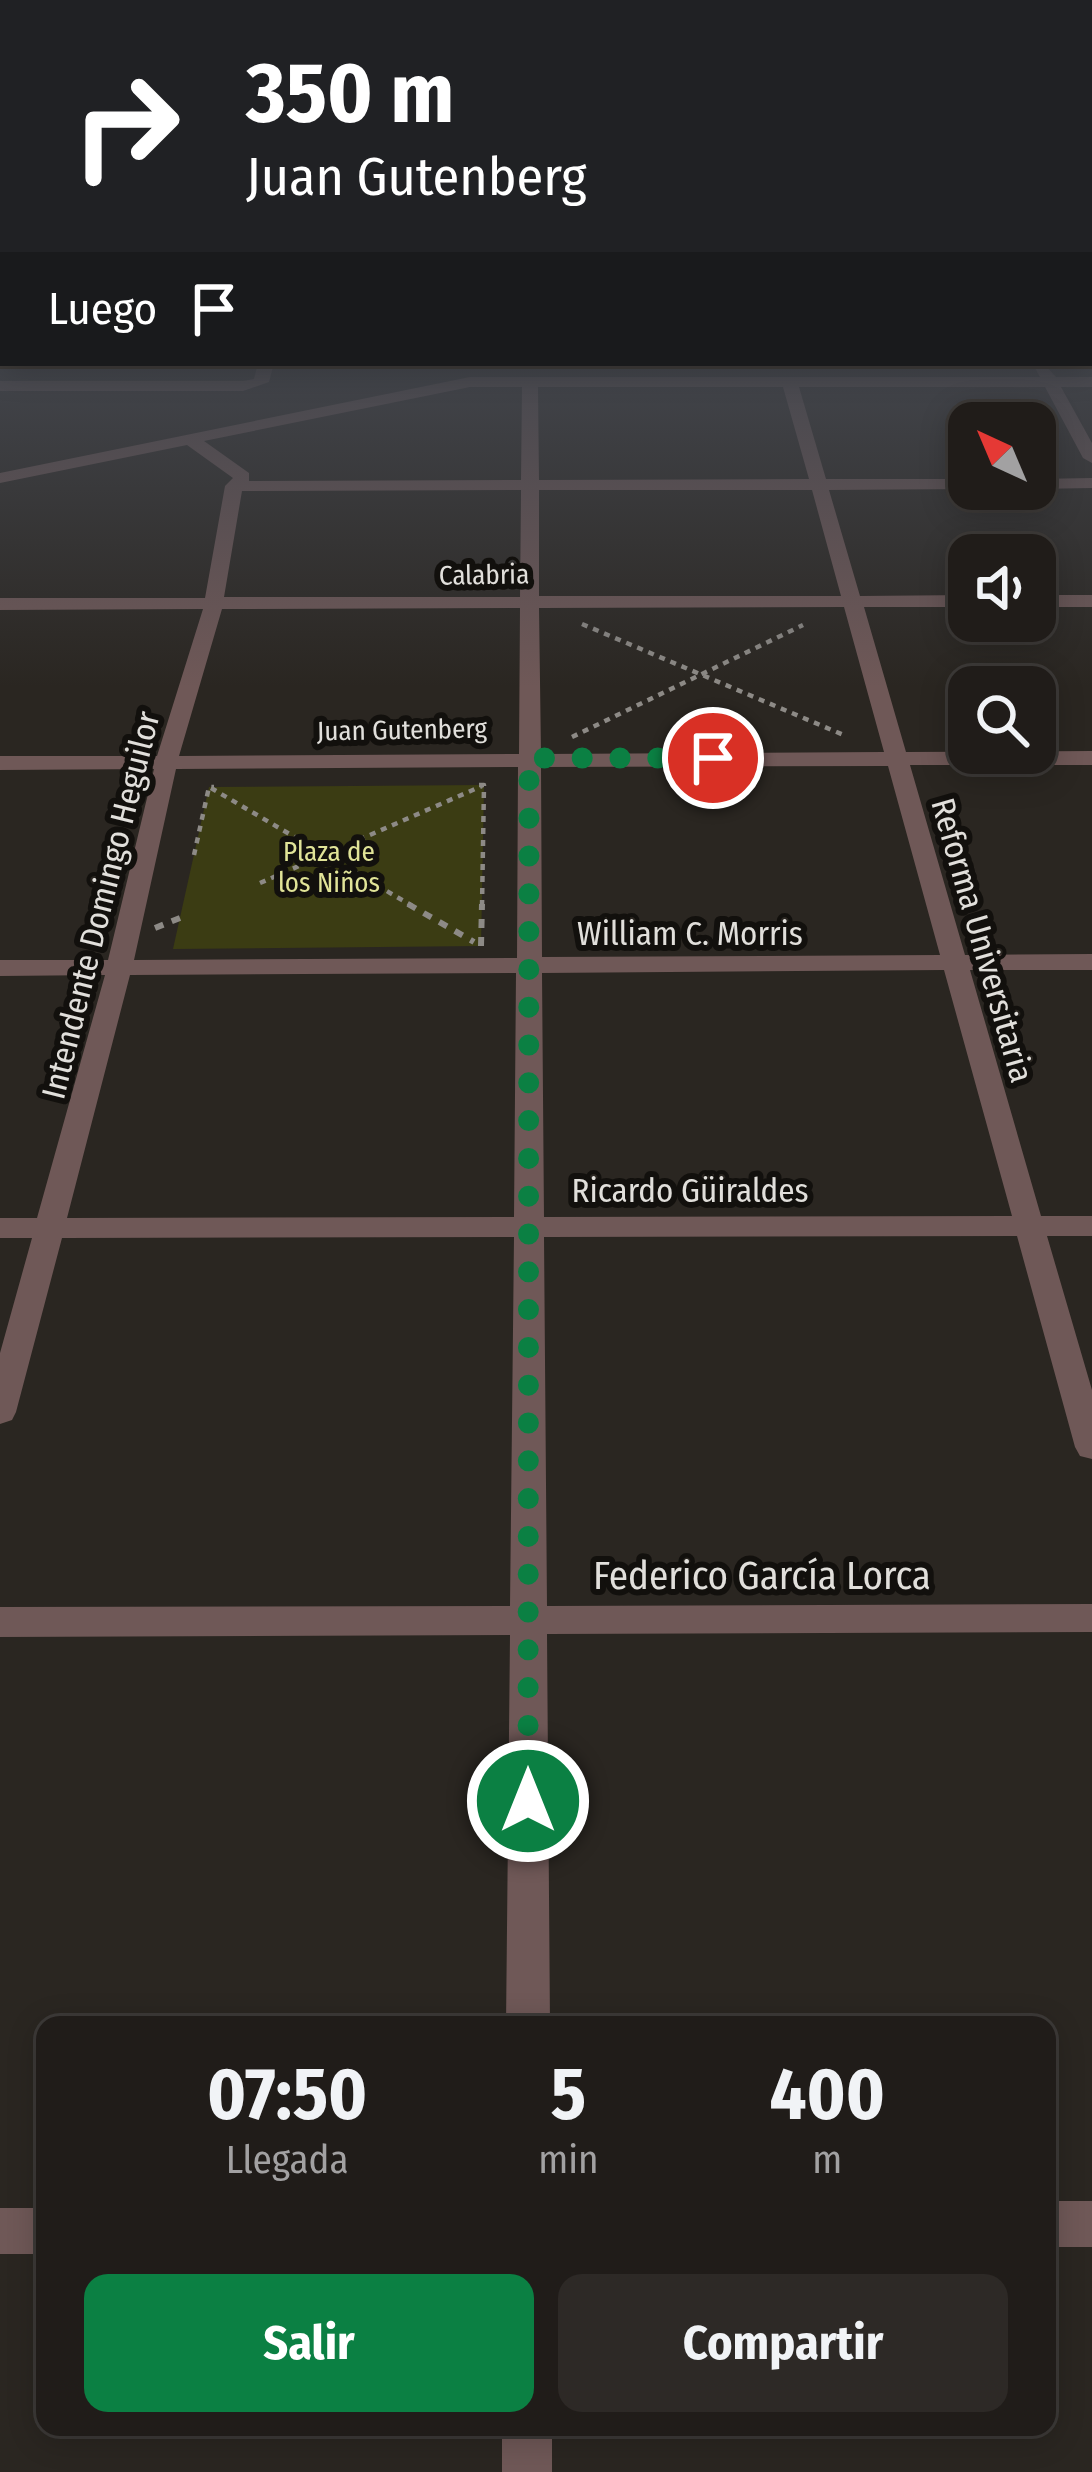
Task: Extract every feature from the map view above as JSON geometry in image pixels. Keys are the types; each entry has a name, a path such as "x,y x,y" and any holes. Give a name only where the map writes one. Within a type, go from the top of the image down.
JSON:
{"street":[{"path":"0,478 109,456"},
{"path":"214,456 243,477 234,486"},
{"path":"528,2016 530,456"},
{"name":"Reforma Universitaria","path":"811,456 1092,1447"},
{"path":"1056,484 1092,483"},
{"path":"234,486 948,484"},
{"name":"Intendente Domingo Heguilor","path":"0,1412 53,1228 166,763 213,607 234,486"},
{"name":"Calabria","path":"0,604 213,607 948,601"},
{"path":"1056,601 1092,601"},
{"name":"Juan Gutenberg","path":"0,763 1092,758"},
{"name":"William C. Morris","path":"0,968 1092,962"},
{"name":"Ricardo Güiraldes","path":"0,1228 1092,1226"},
{"name":"Federico García Lorca","path":"0,1622 1092,1618"},
{"path":"1056,2224 1092,2224"},
{"path":"0,2231 36,2231"},
{"path":"527,2436 527,2472"}],"path":[{"path":"260,883 484,785 529,758 852,601"},
{"path":"529,602 896,758"},
{"path":"166,763 482,946 529,967"},
{"path":"461,785 484,785"},
{"path":"482,946 484,785"},
{"path":"209,787 232,787"},
{"path":"194,855 209,787"},
{"path":"458,946 482,946"}],"green space":[{"name":"Plaza de los Niños","path":"484,785 481,946 173,949 209,787"}],"route":[{"path":"528,1801 529,758 713,758"}]}
